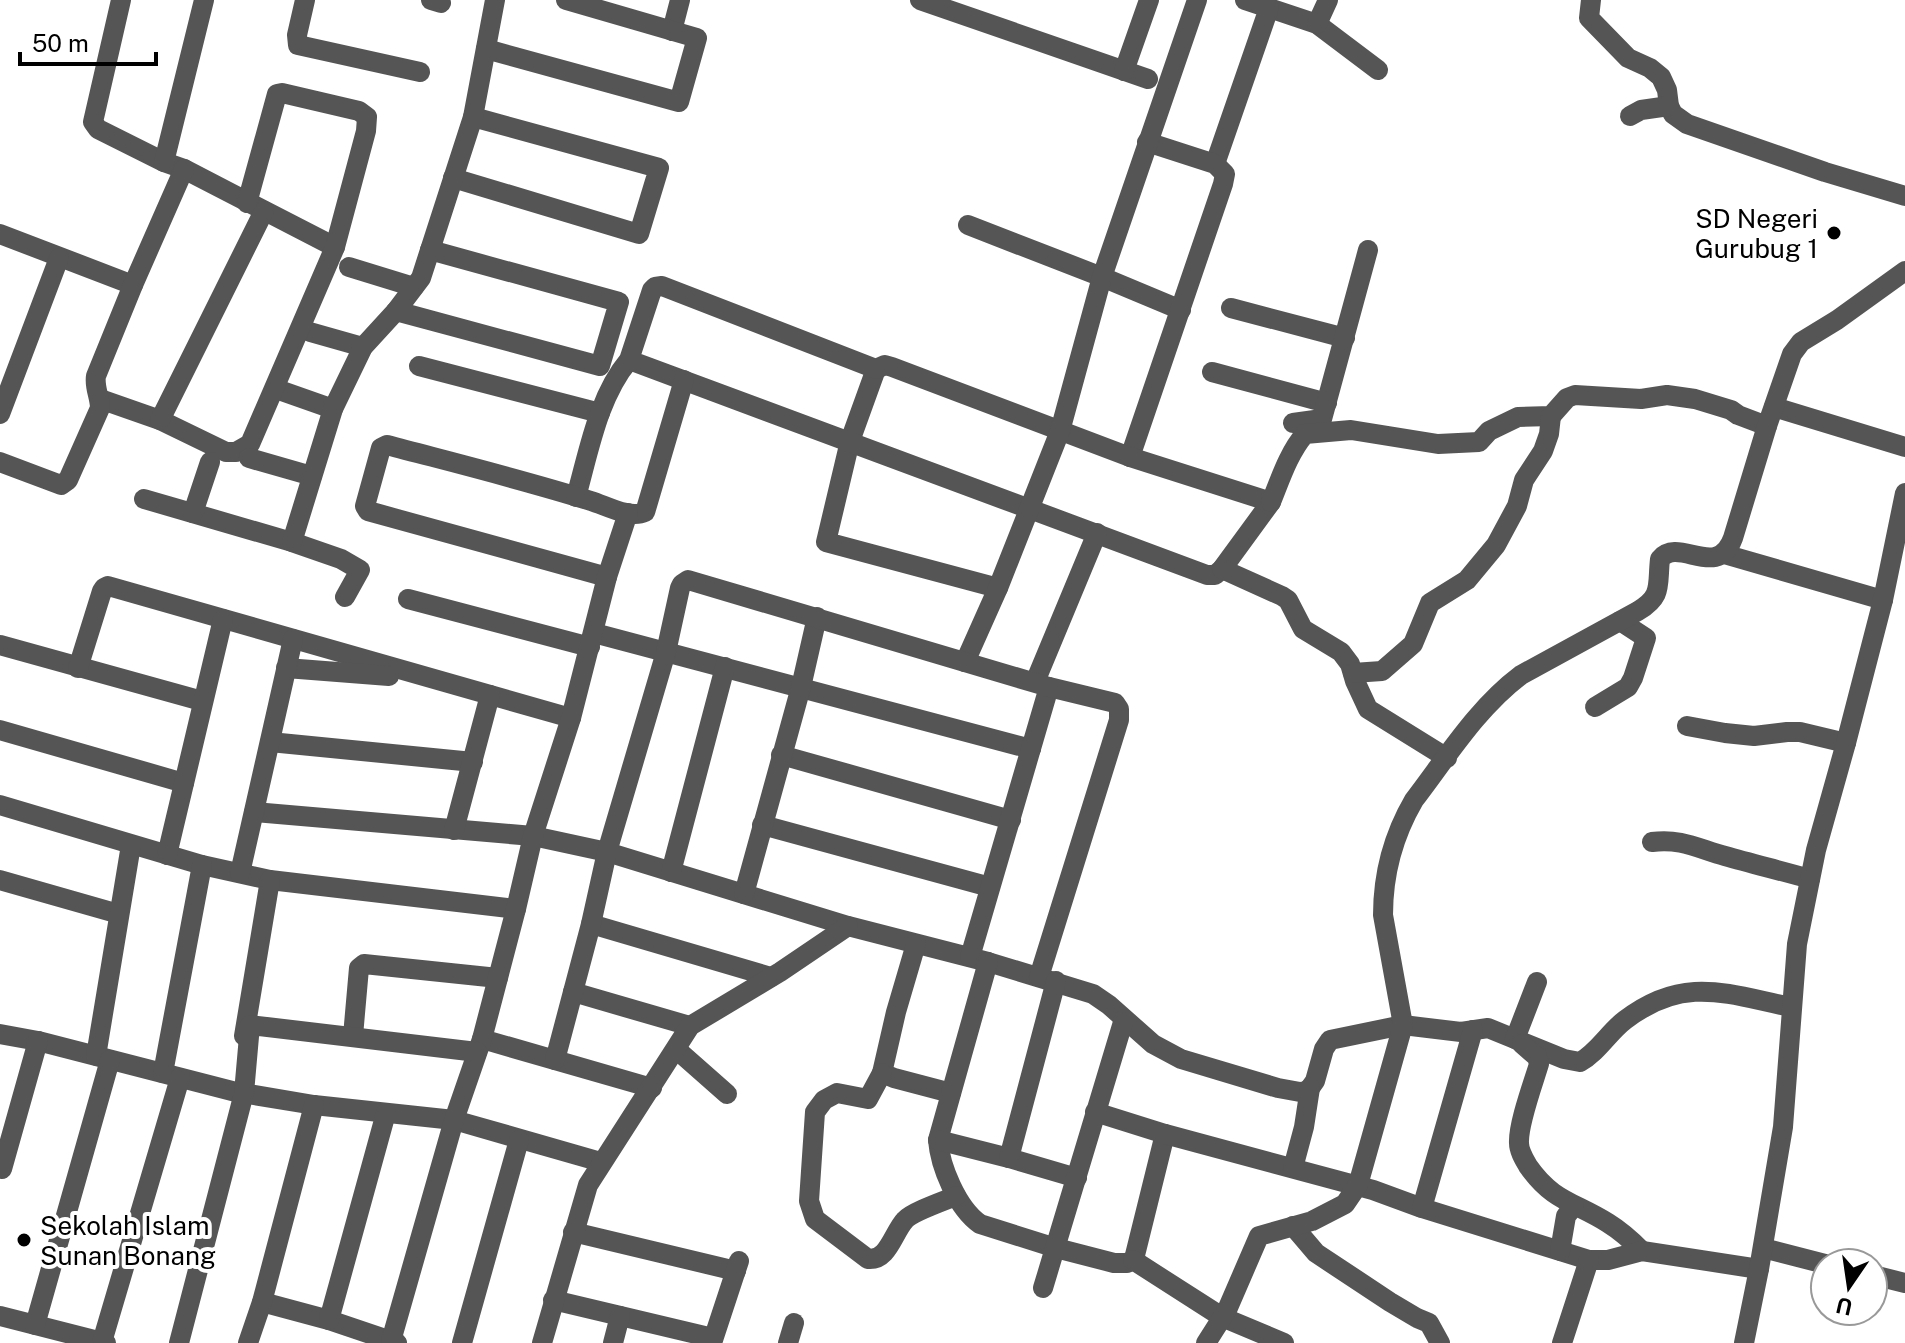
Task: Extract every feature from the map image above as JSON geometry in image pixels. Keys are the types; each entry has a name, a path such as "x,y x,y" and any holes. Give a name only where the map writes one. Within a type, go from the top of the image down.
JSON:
{"street":[{"path":"121,0 93,122 98,129 184,169 335,247"},
{"path":"164,162 204,0"},
{"path":"305,0 297,35 298,45 420,72"},
{"path":"292,542 333,409 363,347 421,278 473,117 495,0"},
{"path":"486,49 679,102 697,38 596,4 566,0"},
{"path":"672,31 680,0"},
{"path":"920,0 1148,79"},
{"path":"965,662 1060,431 1102,277 1197,0"},
{"path":"1245,0 1317,24 1378,70"},
{"path":"1317,24 1328,0"},
{"path":"1591,0 1589,18 1628,58 1661,77 1673,114 1687,124 1905,196"},
{"path":"1124,71 1144,1"},
{"path":"1215,164 1269,8"},
{"path":"100,399 160,420 226,452 236,452 250,444 335,247 366,131 367,117 359,111 277,94 255,207 160,420"},
{"path":"1630,116 1641,110 1669,106"},
{"path":"453,178 639,234 659,168 473,117"},
{"path":"1130,457 1225,174 1215,164 1147,142"},
{"path":"0,462 61,485 68,480 98,417 100,399 96,376 184,169"},
{"path":"968,225 1181,310"},
{"path":"0,234 133,285"},
{"path":"396,311 600,366 619,302 430,250"},
{"path":"1293,423 1322,419 1368,250"},
{"path":"0,414 59,258"},
{"path":"349,267 414,287"},
{"path":"1206,1343 1250,1260 1256,1239 1312,1221 1345,1204 1358,1185 1403,1025 1383,915 1384,883 1390,854 1414,800 1489,703 1506,686 1648,605 1656,594 1662,555 1671,552 1720,557 1724,554 1733,538 1792,354 1801,342 1905,271"},
{"path":"576,497 600,413 629,360 652,290 658,286 876,369 885,365 892,367 1130,457 1271,502"},
{"path":"1231,308 1345,338"},
{"path":"310,332 363,347"},
{"path":"629,360 1207,575 1215,575 1222,569 1271,502 1305,434 1351,430 1438,444 1479,442 1489,431 1518,417 1551,416 1567,398 1575,395 1641,399 1667,395 1695,399 1738,415 1771,417 1905,447"},
{"path":"419,366 600,413"},
{"path":"876,369 850,441 825,540 998,588"},
{"path":"1212,372 1327,403"},
{"path":"607,577 368,511 365,507 381,448 387,445 639,515 646,509 684,380"},
{"path":"279,390 333,409"},
{"path":"1283,474 1285,450 1300,395"},
{"path":"1353,673 1382,671 1413,644 1430,603 1467,580 1496,545 1517,506 1524,480 1543,451 1551,416"},
{"path":"249,458 312,476"},
{"path":"193,513 210,462"},
{"path":"1744,1343 1783,1127 1797,944 1816,850 1883,600 1905,493"},
{"path":"144,499 341,559 360,570 345,597"},
{"path":"262,1302 394,1342 454,1120 498,978 533,836 571,718 607,577 628,513"},
{"path":"1097,533 1042,684 1031,749 990,887 979,960 938,1140 939,1157 956,1196 980,1224 1056,1248 1114,1263 1127,1263 1133,1260 1165,1134"},
{"path":"1724,554 1883,600"},
{"path":"1222,569 1288,600 1303,629 1341,652 1350,664 1368,709 1447,758"},
{"path":"555,1060 607,852 666,652 680,588 688,580 1115,703 1120,713 1048,979 1009,1158"},
{"path":"78,668 102,591 108,586 571,718"},
{"path":"1595,707 1628,687 1633,678 1657,610 1656,594"},
{"path":"408,599 592,640 666,652 1031,749"},
{"path":"744,894 817,617"},
{"path":"167,855 223,619"},
{"path":"1620,621 1646,638"},
{"path":"240,873 293,639"},
{"path":"0,645 202,701"},
{"path":"671,872 725,667"},
{"path":"286,668 431,679"},
{"path":"454,830 490,695"},
{"path":"1687,726 1754,736 1800,732 1846,743"},
{"path":"0,730 184,783"},
{"path":"270,742 473,762"},
{"path":"781,755 1011,820"},
{"path":"0,805 202,865 270,880 516,909"},
{"path":"254,812 533,836 607,852 848,926 1048,979 1093,994 1153,1044 1181,1059 1300,1092 1306,1091 1315,1081 1324,1049 1330,1040 1403,1025 1461,1032 1488,1028 1564,1059 1580,1062 1627,1018 1658,999 1683,992 1706,991 1791,1007"},
{"path":"762,825 990,887"},
{"path":"1652,842 1668,839 1682,842 1810,879"},
{"path":"43,1332 103,1058 119,914 131,845"},
{"path":"0,1316 43,1332 104,1342 171,1076 202,865"},
{"path":"0,880 119,914"},
{"path":"240,1092 270,880"},
{"path":"591,924 771,977"},
{"path":"542,1343 588,1185 690,1026 848,926"},
{"path":"916,944 882,1073 868,1099 837,1093 824,1100 815,1112 809,1201 815,1219 872,1260 882,1255 906,1218 956,1196"},
{"path":"353,1036 359,968 364,964 498,978"},
{"path":"1515,1039 1537,982"},
{"path":"573,992 690,1026"},
{"path":"1043,1288 1124,1019"},
{"path":"179,1343 240,1092 250,1025 479,1046 555,1060 652,1088"},
{"path":"1422,1208 1473,1030"},
{"path":"0,1034 240,1092 314,1105 454,1120 601,1162"},
{"path":"1515,1039 1531,1050 1539,1064 1521,1130 1521,1153 1541,1184 1564,1201 1624,1233 1642,1251"},
{"path":"2,1169 38,1041"},
{"path":"676,1049 727,1094"},
{"path":"882,1073 951,1093"},
{"path":"1293,1168 1310,1088"},
{"path":"248,1343 262,1302 314,1105"},
{"path":"1095,1112 1165,1134 1358,1185 1589,1260 1608,1260 1642,1251 1809,1263"},
{"path":"329,1320 386,1113"},
{"path":"462,1343 519,1140"},
{"path":"938,1140 1077,1178"},
{"path":"1560,1251 1566,1216 1574,1206"},
{"path":"1293,1226 1316,1253 1390,1302 1429,1323 1440,1343"},
{"path":"553,1300 712,1341 737,1266 573,1232"},
{"path":"1133,1260 1222,1317 1284,1343"},
{"path":"1562,1343 1589,1260"},
{"path":"613,1343 620,1316"}],"place":[{"name":"SD Negeri Gurubug 1","path":"1834,233"},
{"name":"Sekolah Islam Sunan Bonang","path":"24,1240"}]}
